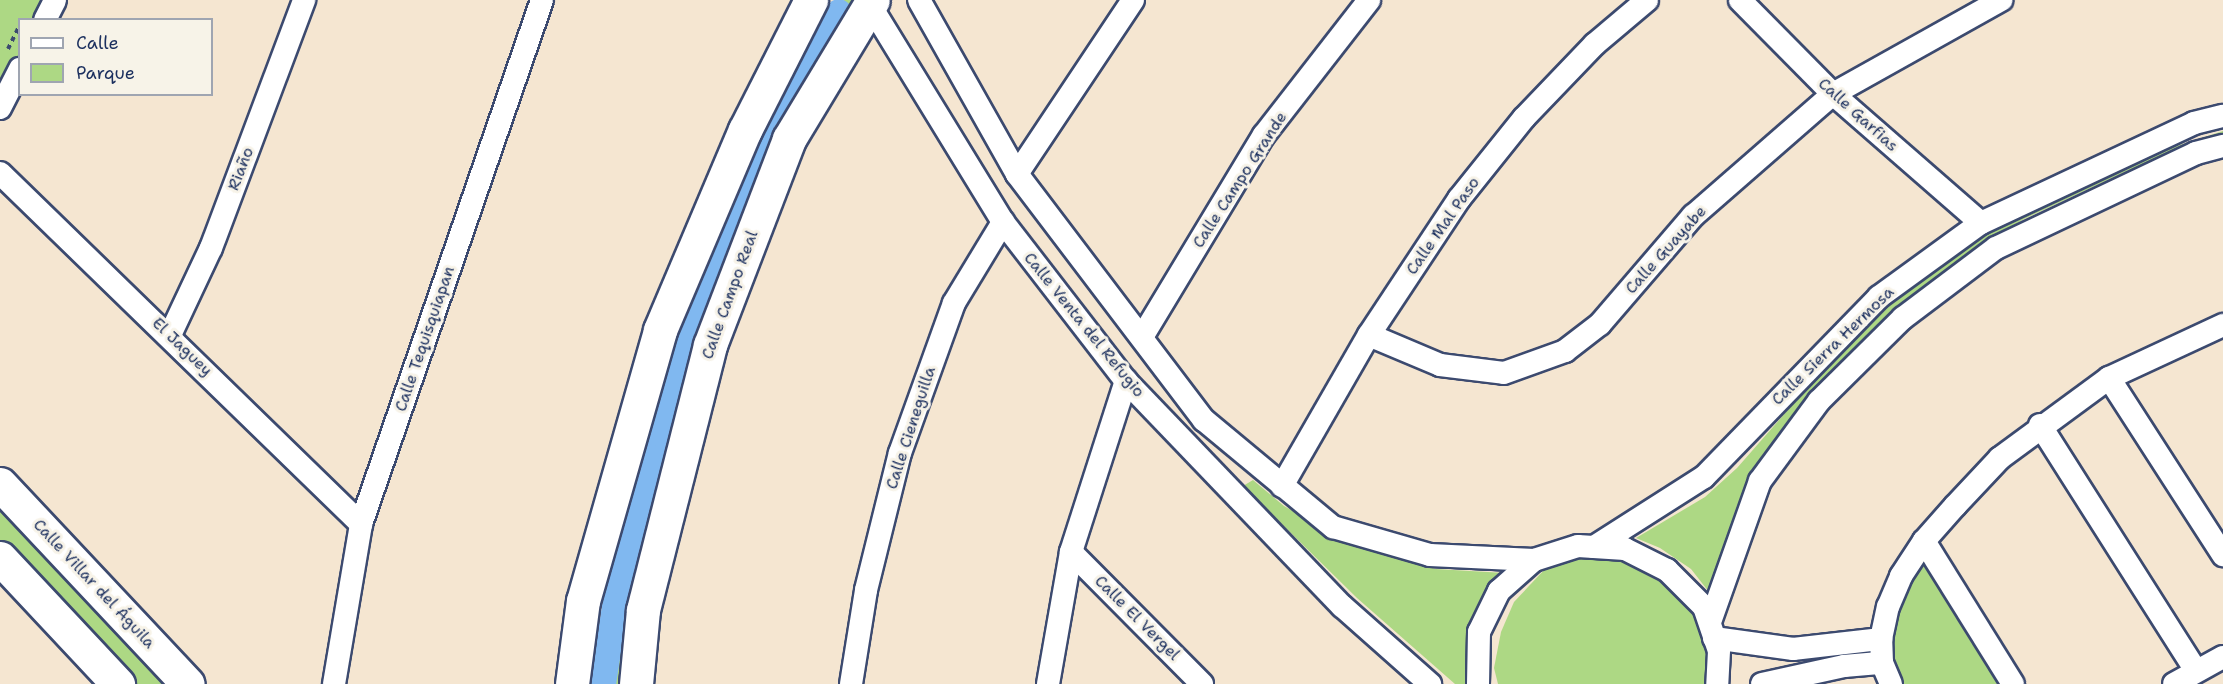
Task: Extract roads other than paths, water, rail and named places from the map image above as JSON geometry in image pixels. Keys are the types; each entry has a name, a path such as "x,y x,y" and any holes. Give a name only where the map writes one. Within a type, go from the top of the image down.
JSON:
{"street":[{"path":"46,18 55,0"},
{"name":"Riaño","path":"171,335 211,248 304,0"},
{"name":"Calle Tequisquiapan","path":"334,684 361,524 542,0"},
{"path":"572,684 582,601 660,330 745,130 811,0"},
{"path":"919,0 1017,174 1204,420 1333,527 1430,555 1534,560 1578,546 1625,549 1667,570 1704,607 1719,651 1717,684"},
{"path":"1017,174 1133,0"},
{"name":"Calle Campo Grande","path":"1142,337 1264,135 1369,0"},
{"name":"Calle Mal Paso","path":"1282,486 1369,335 1459,199 1524,118 1595,44 1647,0"},
{"name":"Calle Garfias","path":"1740,0 1833,94 1981,223"},
{"name":"Calle Guayabe","path":"1369,335 1440,365 1504,373 1565,351 1600,324 1693,216 1833,94 2001,0"},
{"name":"Calle Venta del Refugio","path":"870,2 1003,222 1126,381 1342,606 1430,684"},
{"name":"Calle Campo Real","path":"636,684 644,610 710,345 789,139 870,2"},
{"path":"0,108 13,61"},
{"name":"Calle Sierra Hermosa","path":"1594,547 1704,477 1878,297 1981,223 2194,123 2223,116"},
{"name":"Calle Sierra Hermosa","path":"1712,630 1760,481 1819,401 1903,318 1996,248 2196,153 2223,147"},
{"name":"El Jaguey","path":"0,173 171,335 361,524"},
{"name":"Calle Cieneguilla","path":"851,684 866,590 900,453 954,303 1003,222"},
{"path":"1891,684 1882,663 1881,639 1901,576 1924,542 2000,458 2040,425 2109,378 2223,325"},
{"path":"2109,378 2223,555"},
{"path":"1048,684 1071,552 1126,381"},
{"path":"2040,425 2196,671"},
{"name":"Calle Villar del Águila","path":"0,484 188,684"},
{"path":"1924,542 2013,684"},
{"name":"Calle El Vergel","path":"1071,552 1202,684"},
{"path":"0,558 118,684"},
{"path":"1478,684 1479,632 1499,591 1534,560"},
{"path":"1712,630 1793,648 1881,639"},
{"path":"2174,684 2223,657"},
{"path":"1762,684 1844,666 1882,663"}],"waterway":[{"path":"603,684 619,581 657,433 698,312 746,195 839,12"}]}
